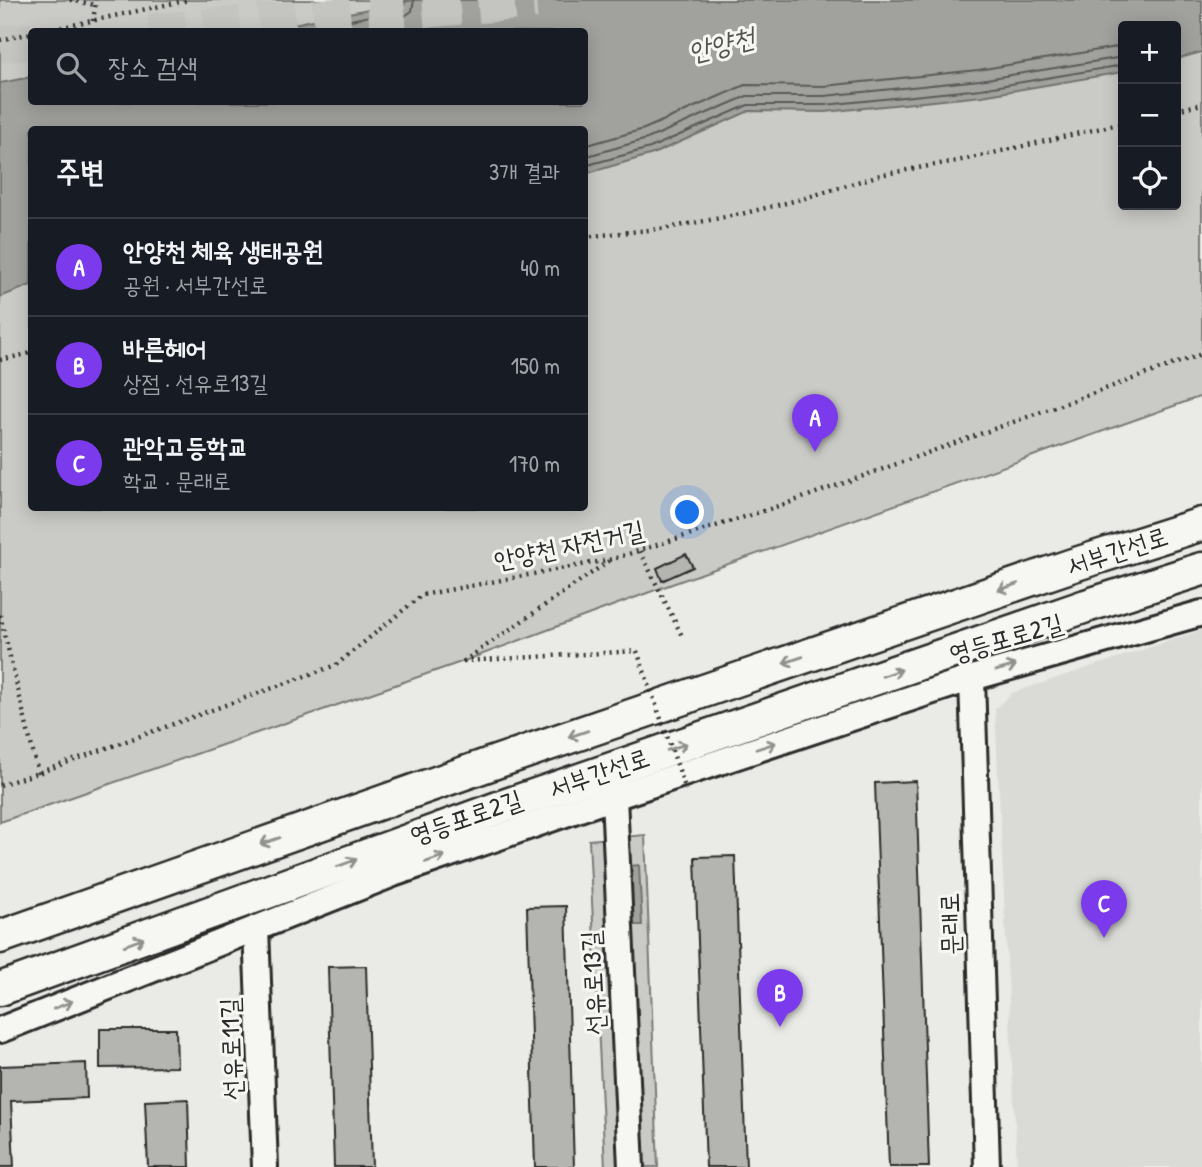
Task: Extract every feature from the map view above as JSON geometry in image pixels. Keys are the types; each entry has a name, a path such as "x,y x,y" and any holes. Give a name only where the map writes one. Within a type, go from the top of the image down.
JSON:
{"main road":[{"path":"1073,565 1202,511"},
{"name":"서부간선로","path":"0,937 490,764 1073,565 1202,524"},
{"name":"서부간선로","path":"0,989 501,807 1086,606 1202,569"},
{"path":"1086,606 1202,579"},
{"path":"0,930 80,908"},
{"path":"0,998 97,955"}],"street":[{"name":"영등포로2길","path":"0,1030 393,874 614,797 972,678 1202,613"},
{"name":"문래로","path":"972,678 987,1167"},
{"name":"선유로13길","path":"614,797 631,1167"},
{"name":"선유로11길","path":"256,928 265,1167"}],"path":[{"path":"70,0 96,3 93,21"},
{"path":"59,28 188,0"},
{"path":"0,40 28,34"},
{"path":"1181,109 1202,104"},
{"path":"588,237 668,228 741,214 880,175 967,159 1118,124"},
{"path":"0,360 28,354"},
{"name":"안양천 자전거길","path":"0,785 336,665 422,595 613,559 639,551 791,502 1202,354"},
{"path":"639,551 683,638"},
{"path":"613,559 464,661 637,651 686,790"},
{"path":"0,615 38,773"}],"shaded area":[{"path":"0,0 1202,0 1202,396 658,589 464,661 0,822"},
{"path":"1202,630 1202,1167 1017,1167 995,709 1012,693"},
{"path":"645,835 658,1167 605,1167 589,840"}],"water":[{"name":"안양천","path":"414,0 1202,0 1202,52 1181,58 1181,21 1118,21 1118,73 982,96 825,112 749,111 653,154 588,173 588,126 28,126 28,286 0,297 0,83 28,78 28,105 588,105 588,28 273,28"},
{"path":"639,865 642,925 633,925 630,866"}],"building":[{"path":"686,554 693,567 662,581 657,568"},
{"path":"916,781 929,1167 889,1167 875,783"},
{"path":"735,856 746,1167 706,1167 695,857"},
{"path":"566,906 574,1167 535,1167 527,907"},
{"path":"366,966 372,1167 334,1167 328,967"},
{"path":"100,1029 176,1029 177,1067 100,1068"},
{"path":"86,1063 87,1098 11,1101 14,1167 0,1167 0,1066"},
{"path":"188,1099 190,1167 148,1167 145,1101"}],"tunnel":[{"path":"197,28 536,0"},
{"path":"0,44 28,41"}],"place":[{"name":"안양천 체육 생태공원","path":"815,452"},
{"name":"관악고등학교","path":"1104,938"},
{"name":"바른헤어","path":"780,1027"}]}
